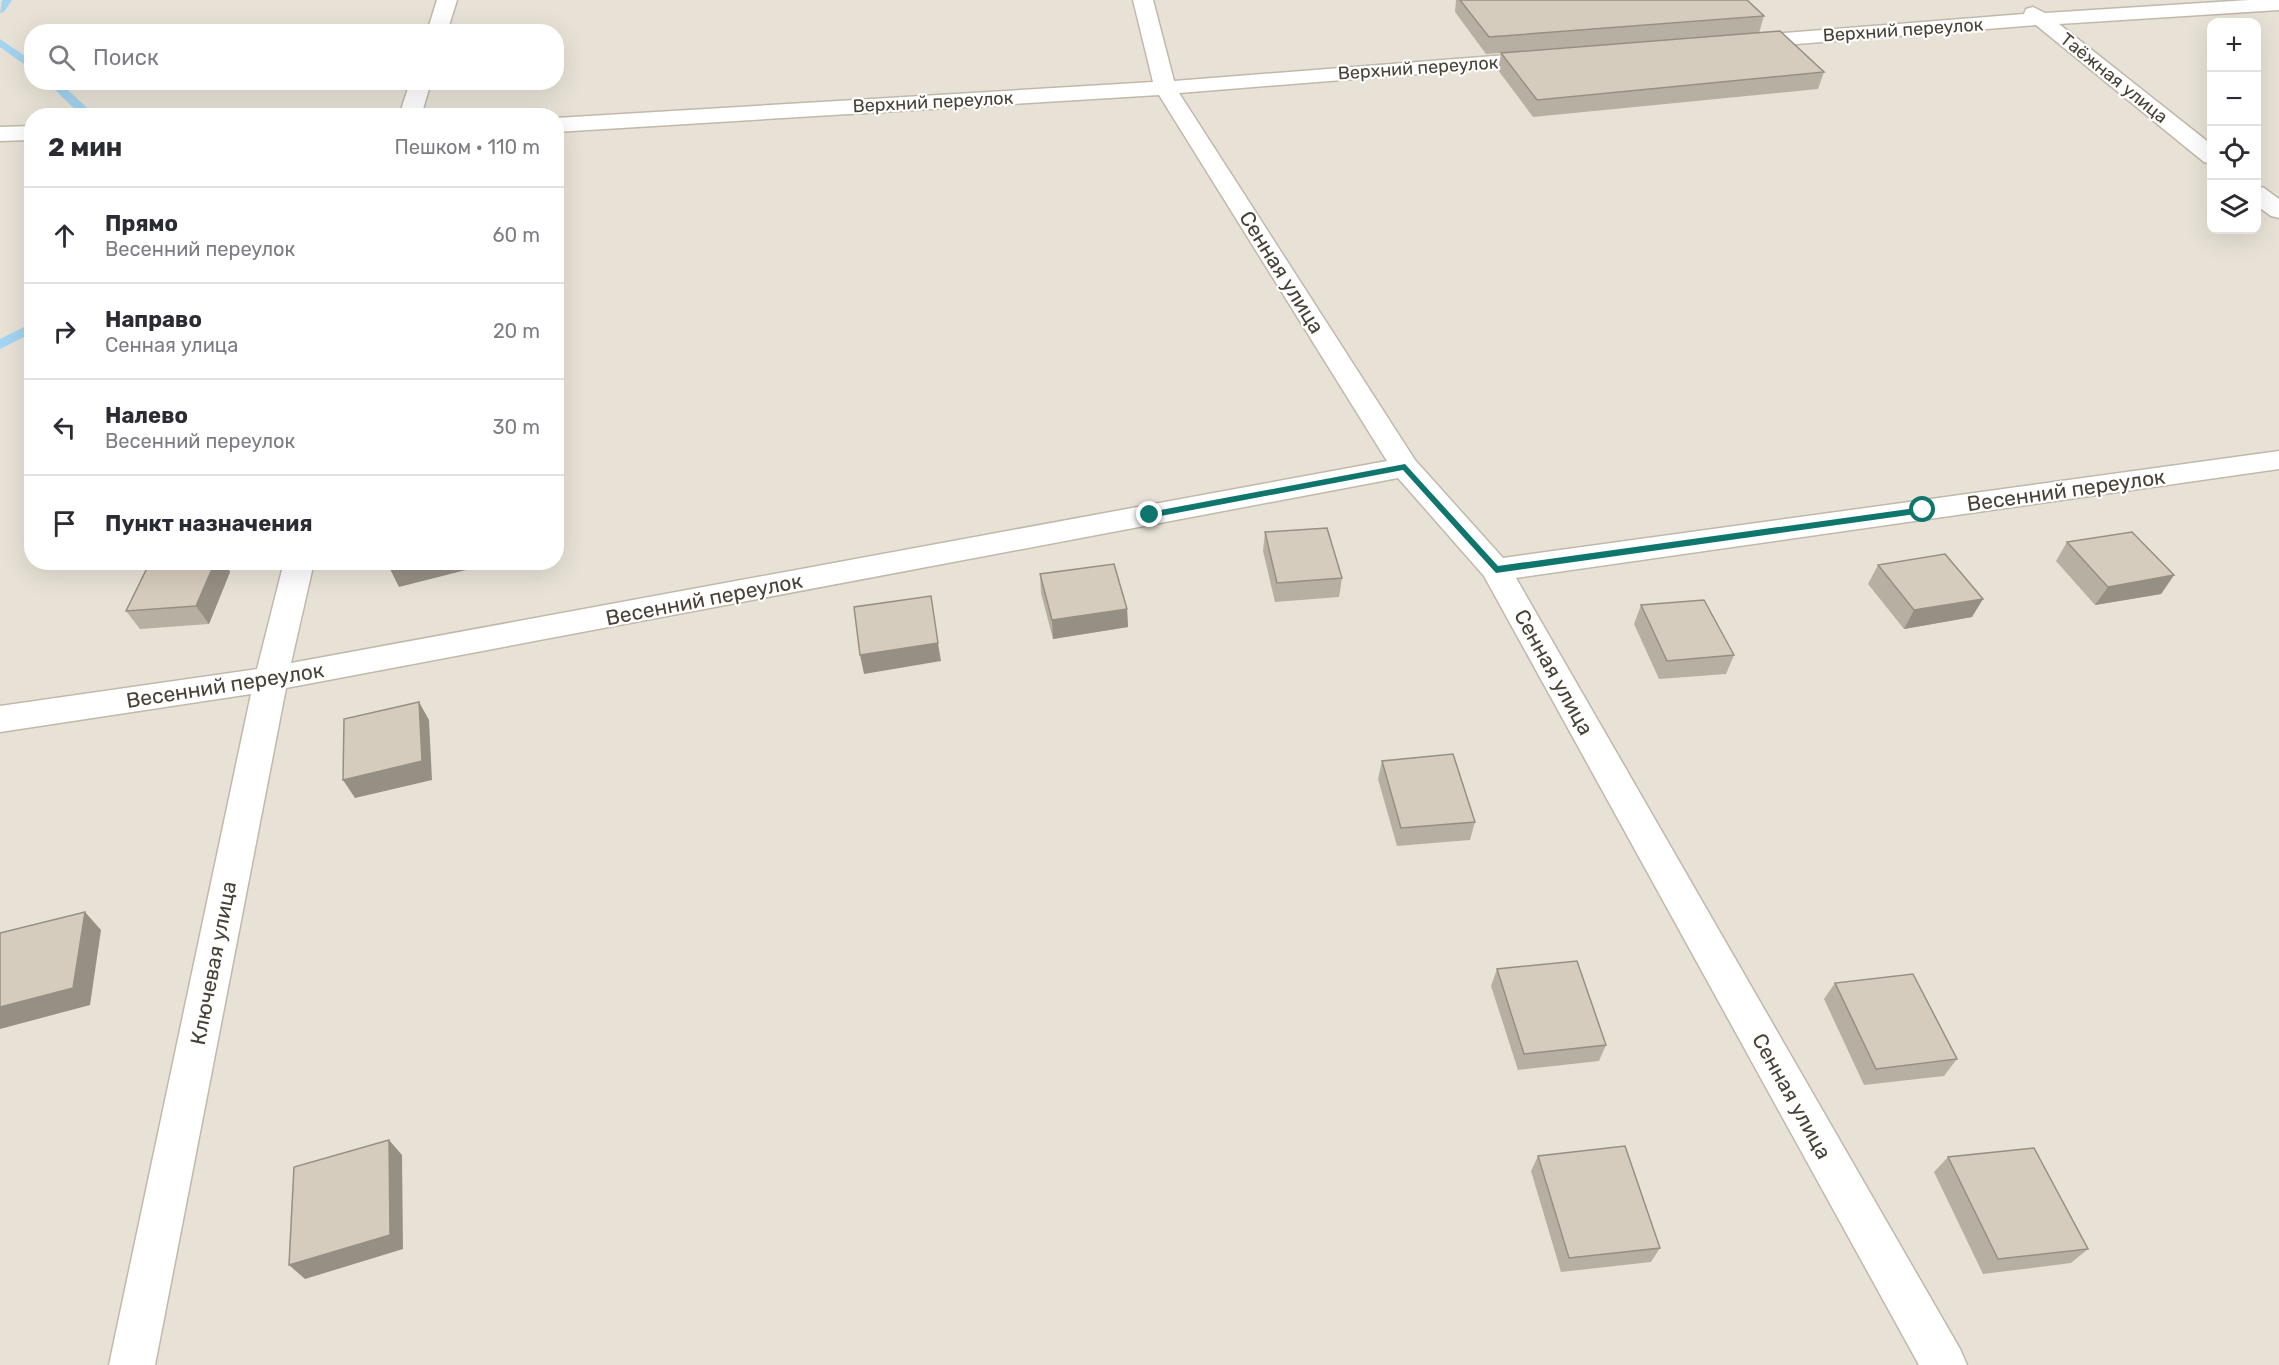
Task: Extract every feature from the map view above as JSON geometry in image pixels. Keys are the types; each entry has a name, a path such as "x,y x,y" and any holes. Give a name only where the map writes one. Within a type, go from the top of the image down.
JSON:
{"street":[{"path":"440,24 447,0"},
{"name":"Сенная улица","path":"1143,0 1165,88 1405,467 1496,570 1944,1365"},
{"name":"Таёжная улица","path":"2017,0 2207,154"},
{"name":"Верхний переулок","path":"1721,44 2040,19 2279,4"},
{"name":"Верхний переулок","path":"564,125 1165,88 1567,56"},
{"path":"413,108 419,90"},
{"path":"0,134 24,133"},
{"path":"2261,197 2279,211"},
{"name":"Весенний переулок","path":"1496,570 2279,460"},
{"name":"Весенний переулок","path":"0,719 271,680 1405,467"},
{"name":"Ключевая улица","path":"132,1365 271,680 297,570"}],"shaded area":[{"path":"0,0 2279,0 2279,1365 0,1365"}],"building":[{"path":"1460,0 1747,0 1764,16 1489,37"},
{"path":"1780,31 1824,72 1537,100 1501,53"},
{"path":"1327,528 1342,578 1277,583 1265,532"},
{"path":"2132,532 2174,575 2108,587 2067,542"},
{"path":"1945,554 1983,599 1914,610 1878,565"},
{"path":"1114,564 1127,609 1052,620 1040,574"},
{"path":"146,570 212,570 196,606 126,611"},
{"path":"931,596 938,643 860,655 854,607"},
{"path":"1704,600 1734,655 1667,661 1641,605"},
{"path":"419,702 422,761 343,780 344,719"},
{"path":"1453,754 1475,822 1401,828 1382,761"},
{"path":"85,912 73,988 0,1007 0,933"},
{"path":"1577,961 1606,1045 1524,1054 1497,969"},
{"path":"1913,974 1957,1059 1876,1069 1835,983"},
{"path":"389,1140 390,1235 289,1265 294,1167"},
{"path":"1625,1146 1660,1248 1569,1258 1538,1156"},
{"path":"2034,1148 2088,1249 1998,1259 1948,1157"}],"waterway":[{"path":"0,10 7,0"},
{"path":"0,42 24,61"},
{"path":"61,90 81,108"},
{"path":"0,345 24,332"}],"route":[{"path":"1150,515 1405,467 1496,570 1923,510"}]}
